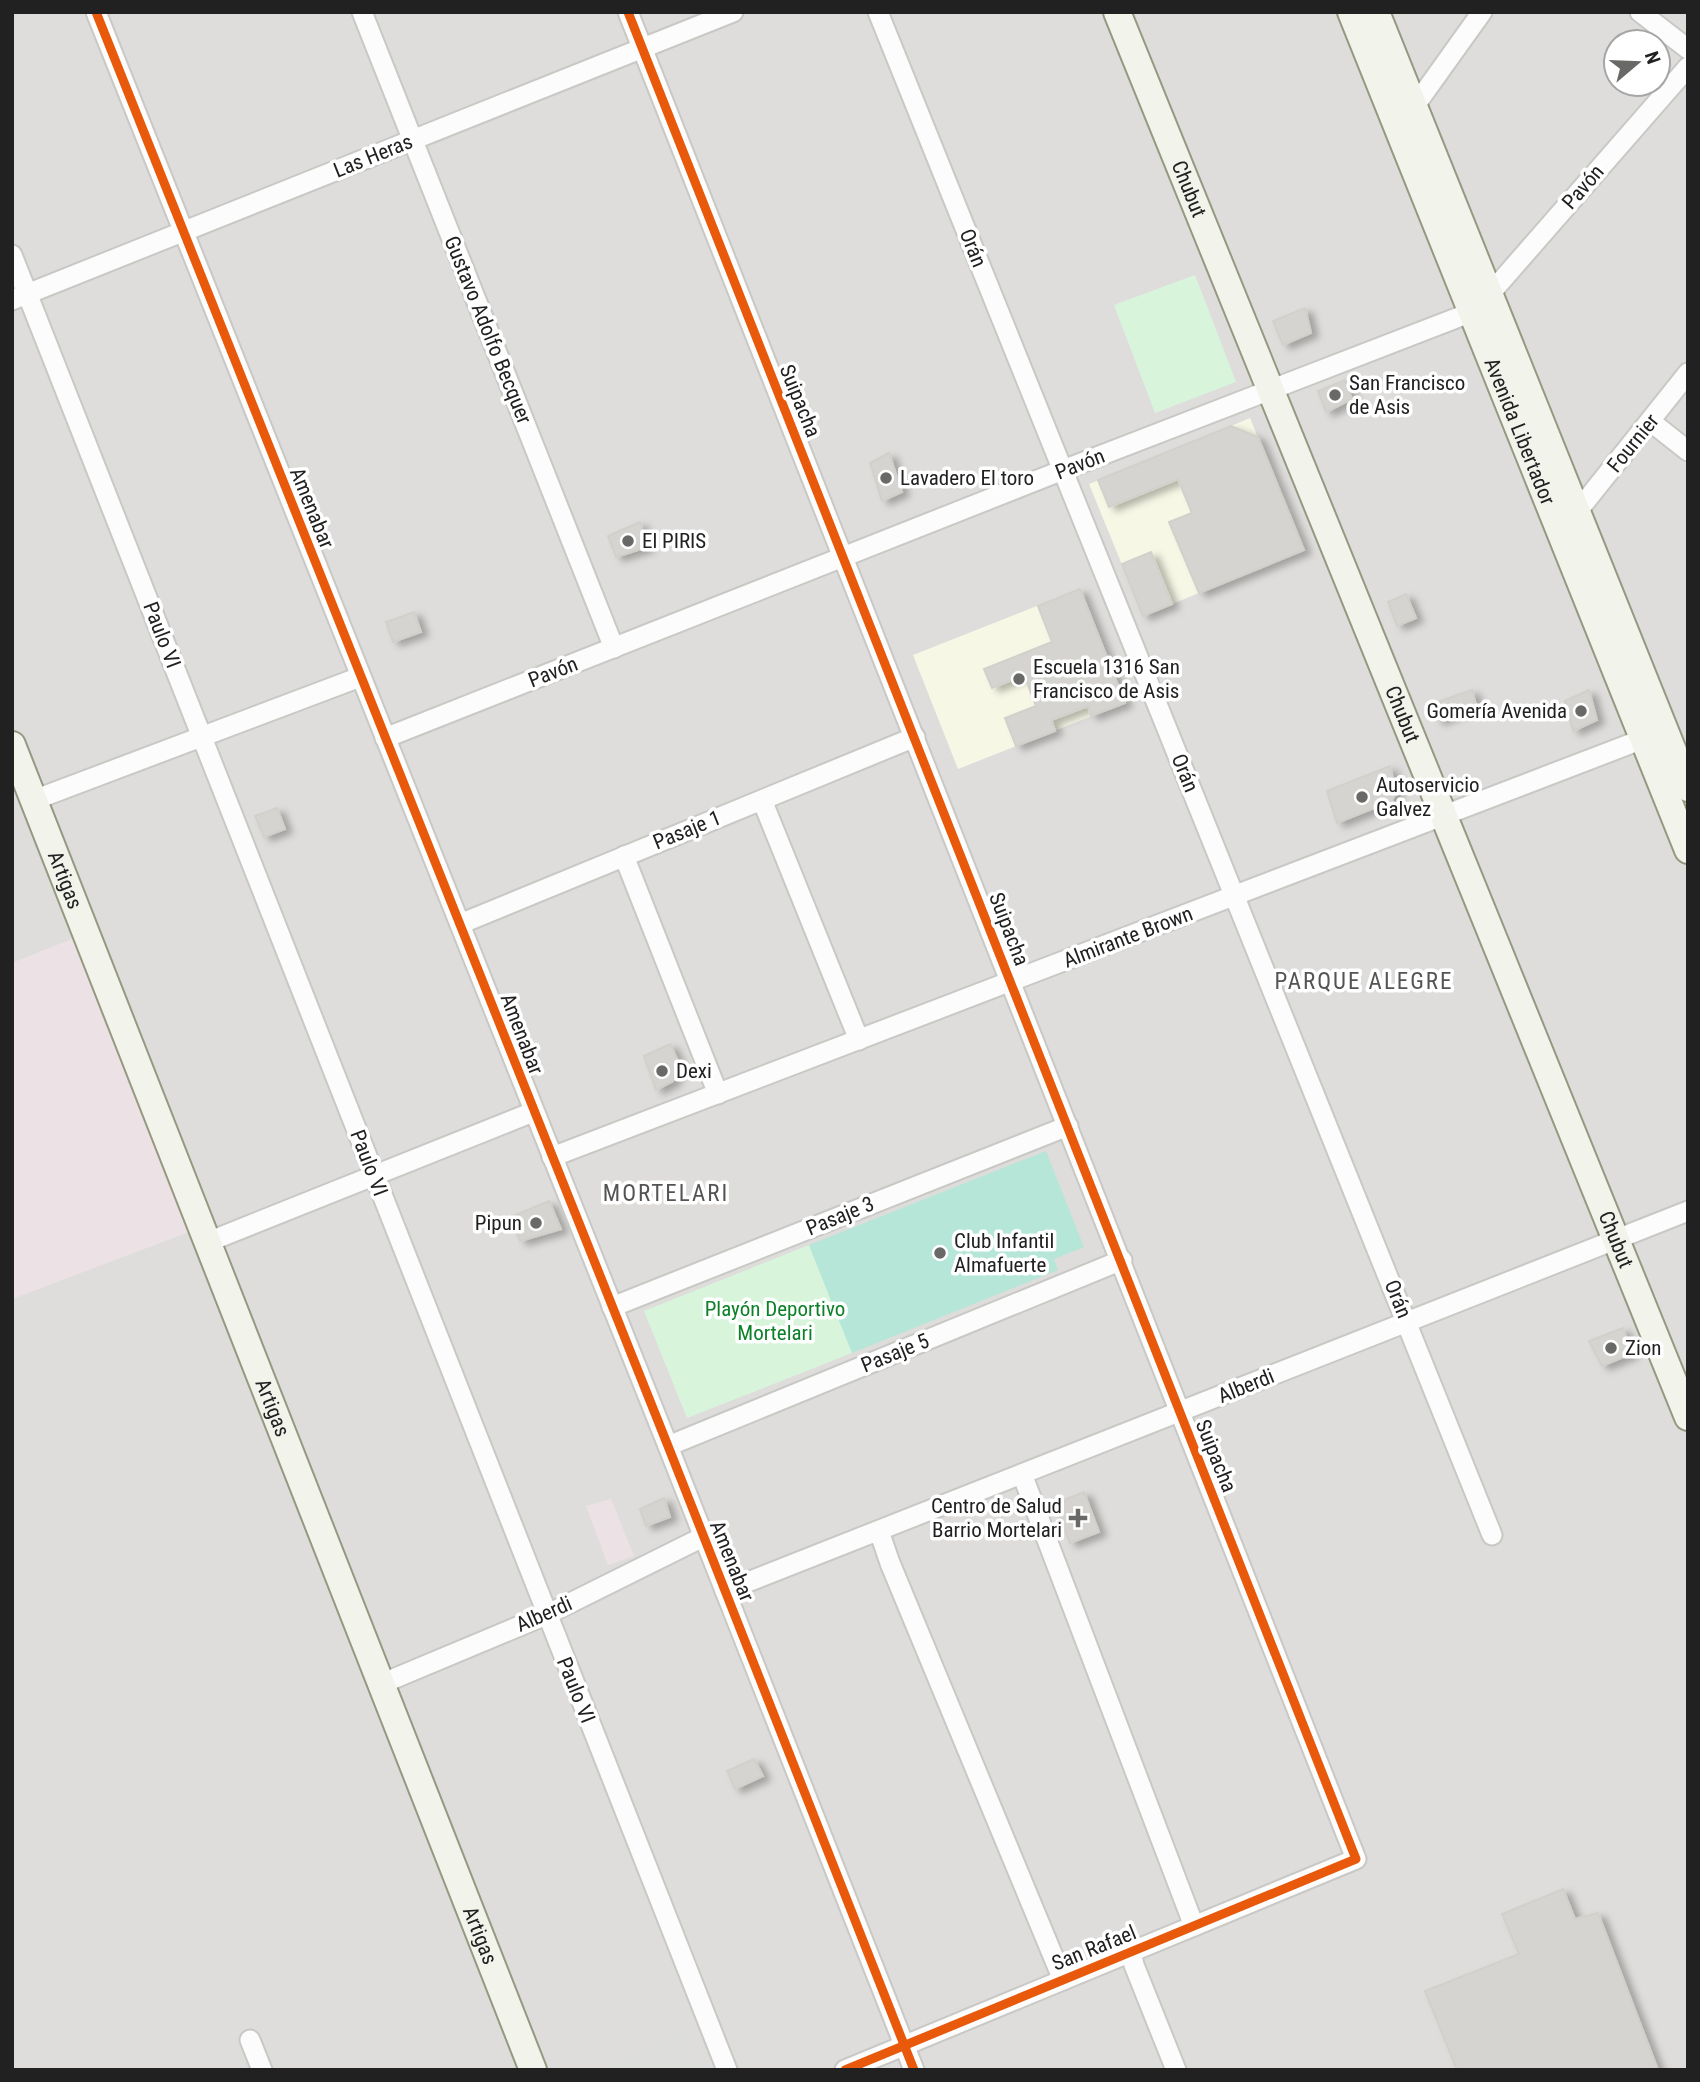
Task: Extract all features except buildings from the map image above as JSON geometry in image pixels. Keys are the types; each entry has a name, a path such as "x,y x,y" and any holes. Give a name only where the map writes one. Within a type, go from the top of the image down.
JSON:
{"street":[{"name":"Amenabar","path":"96,12 726,1591 914,2070"},
{"name":"Gustavo Adolfo Becquer","path":"362,12 614,648"},
{"name":"Suipacha","path":"628,12 1356,1859"},
{"name":"Las Heras","path":"20,297 733,12"},
{"name":"Orán","path":"878,12 1492,1535"},
{"name":"Chubut","path":"1117,12 1688,1417"},
{"name":"Avenida Libertador","path":"1351,12 1480,304 1577,512 1654,735"},
{"name":"Avenida Libertador","path":"1376,12 1414,107 1480,304 1654,735 1682,790 1688,850"},
{"path":"1414,107 1482,12"},
{"path":"1640,12 1688,49"},
{"name":"Pavón","path":"385,738 1063,470 1271,391 1480,304 1688,67"},
{"name":"Paulo VI","path":"12,255 20,297 202,737 727,2070"},
{"name":"Fournier","path":"1577,512 1688,373"},
{"path":"1650,421 1688,451"},
{"path":"34,800 360,677"},
{"name":"Almirante Brown","path":"552,1157 1654,735"},
{"name":"Pasaje 1","path":"460,924 915,737"},
{"name":"Artigas","path":"12,745 533,2070"},
{"path":"762,800 859,1040"},
{"path":"624,856 718,1094"},
{"path":"208,1242 533,1111"},
{"name":"Pasaje 3","path":"612,1307 1068,1126"},
{"name":"Alberdi","path":"726,1591 1688,1211"},
{"name":"Pasaje 5","path":"668,1446 1122,1260"},
{"path":"1022,1474 1194,1926"},
{"path":"879,1531 1063,1980"},
{"name":"Alberdi","path":"381,1684 546,1615 703,1537"},
{"name":"San Rafael","path":"845,2070 1356,1859"},
{"path":"1131,1952 1176,2070"},
{"path":"250,2040 262,2070"}],"shaded area":[{"path":"12,12 1688,12 1688,2070 12,2070"},
{"path":"1250,418 1304,550 1143,616 1089,484"},
{"name":"Escuela 1316 San Francisco de Asis","path":"1080,589 1125,703 958,769 913,655"},
{"path":"74,938 189,1232 12,1299 12,963"},
{"path":"611,1499 634,1556 608,1565 586,1506"},
{"path":"683,2031 700,2070 619,2070 615,2059"}],"green space":[{"path":"1195,275 1236,382 1155,413 1114,305"},
{"name":"Club Infantil Almafuerte","path":"1046,1151 1084,1247 1054,1259 1058,1270 852,1353 809,1245"},
{"name":"Playón Deportivo Mortelari","path":"809,1245 852,1353 687,1418 644,1311"}],"cycle path":[{"path":"96,12 914,2070"},
{"path":"628,12 1356,1859 845,2070"}],"place":[{"name":"San Francisco de Asis","path":"1335,395"},
{"name":"Lavadero El toro","path":"886,478"},
{"name":"El PIRIS","path":"628,541"},
{"name":"Escuela 1316 San Francisco de Asis","path":"1019,679"},
{"name":"Gomería Avenida","path":"1581,711"},
{"name":"Autoservicio Galvez","path":"1362,797"},
{"name":"Dexi","path":"662,1071"},
{"name":"Pipun","path":"536,1223"},
{"name":"Club Infantil Almafuerte","path":"940,1253"},
{"name":"Zion","path":"1611,1348"},
{"name":"Centro de Salud Barrio Mortelari","path":"1078,1518"}],"district":[{"name":"PARQUE ALEGRE","path":"1364,981"},
{"name":"MORTELARI","path":"666,1193"}]}
